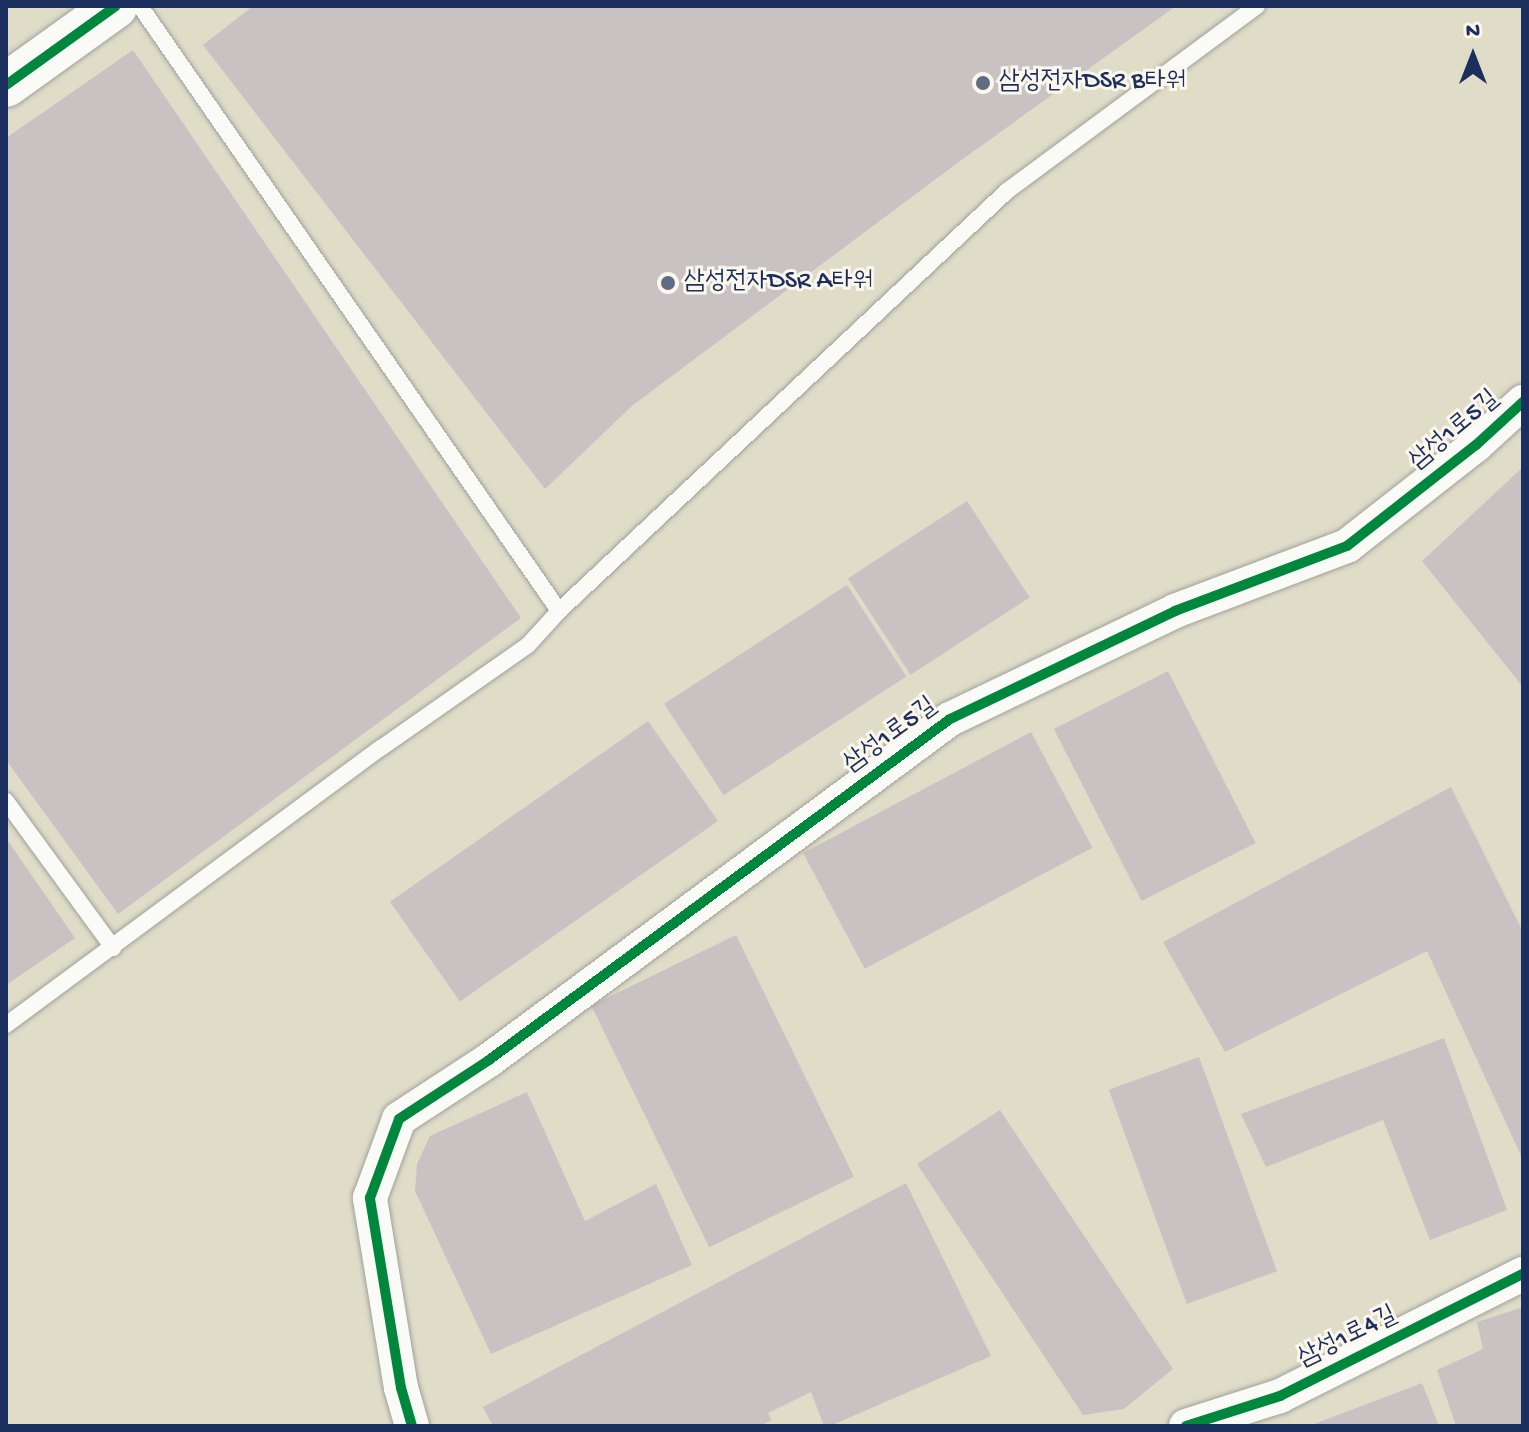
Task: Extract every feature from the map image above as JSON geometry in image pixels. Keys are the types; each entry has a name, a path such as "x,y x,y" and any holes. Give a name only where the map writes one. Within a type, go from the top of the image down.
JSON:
{"street":[{"path":"6,85 116,6"},
{"name":"삼성1로5길","path":"412,1426 401,1388 370,1198 399,1119 489,1060 950,719 1175,611 1347,546 1476,445 1523,402"},
{"name":"삼성1로4길","path":"1186,1426 1280,1396 1523,1274"}],"lane":[{"path":"140,6 559,611"},
{"path":"6,1025 381,748 528,645 559,611 1007,191 1257,6"},
{"path":"6,801 113,948"}],"building":[{"name":"삼성전자DSR A타워","path":"253,6 1176,6 960,161 633,405 545,489 203,45"},
{"path":"133,50 521,618 118,914 6,760 6,138"},
{"path":"1523,467 1523,687 1422,561"},
{"path":"967,501 1030,597 911,675 848,578"},
{"path":"847,585 906,676 724,795 664,704"},
{"path":"1168,671 1256,843 1142,901 1054,729"},
{"path":"648,721 718,821 460,1002 390,902"},
{"path":"1031,732 1093,848 865,969 803,853"},
{"path":"1451,787 1523,932 1523,1160 1427,951 1225,1052 1163,942"},
{"path":"6,838 75,938 6,985"},
{"path":"736,935 854,1177 709,1247 591,1006"},
{"path":"1444,1038 1507,1210 1430,1240 1383,1120 1266,1167 1241,1114"},
{"path":"1199,1057 1277,1271 1187,1304 1109,1090"},
{"path":"527,1092 585,1221 656,1184 692,1265 491,1354 415,1191 417,1164 430,1136"},
{"path":"1000,1110 1173,1369 1124,1409 1083,1415 917,1164"},
{"path":"906,1183 991,1356 830,1426 824,1426 811,1392 768,1413 772,1420 760,1426 493,1426 483,1407"},
{"path":"1523,1307 1523,1426 1456,1426 1437,1370 1483,1349 1477,1322"},
{"path":"1422,1383 1439,1426 1309,1426"}],"cycle path":[{"path":"6,85 116,6"},
{"path":"412,1426 401,1388 370,1198 399,1119 489,1060 950,719 1175,611 1347,546 1476,445 1523,402"},
{"path":"1186,1426 1280,1396 1523,1274"}],"place":[{"name":"삼성전자DSR B타워","path":"983,83"},
{"name":"삼성전자DSR A타워","path":"668,283"}]}
